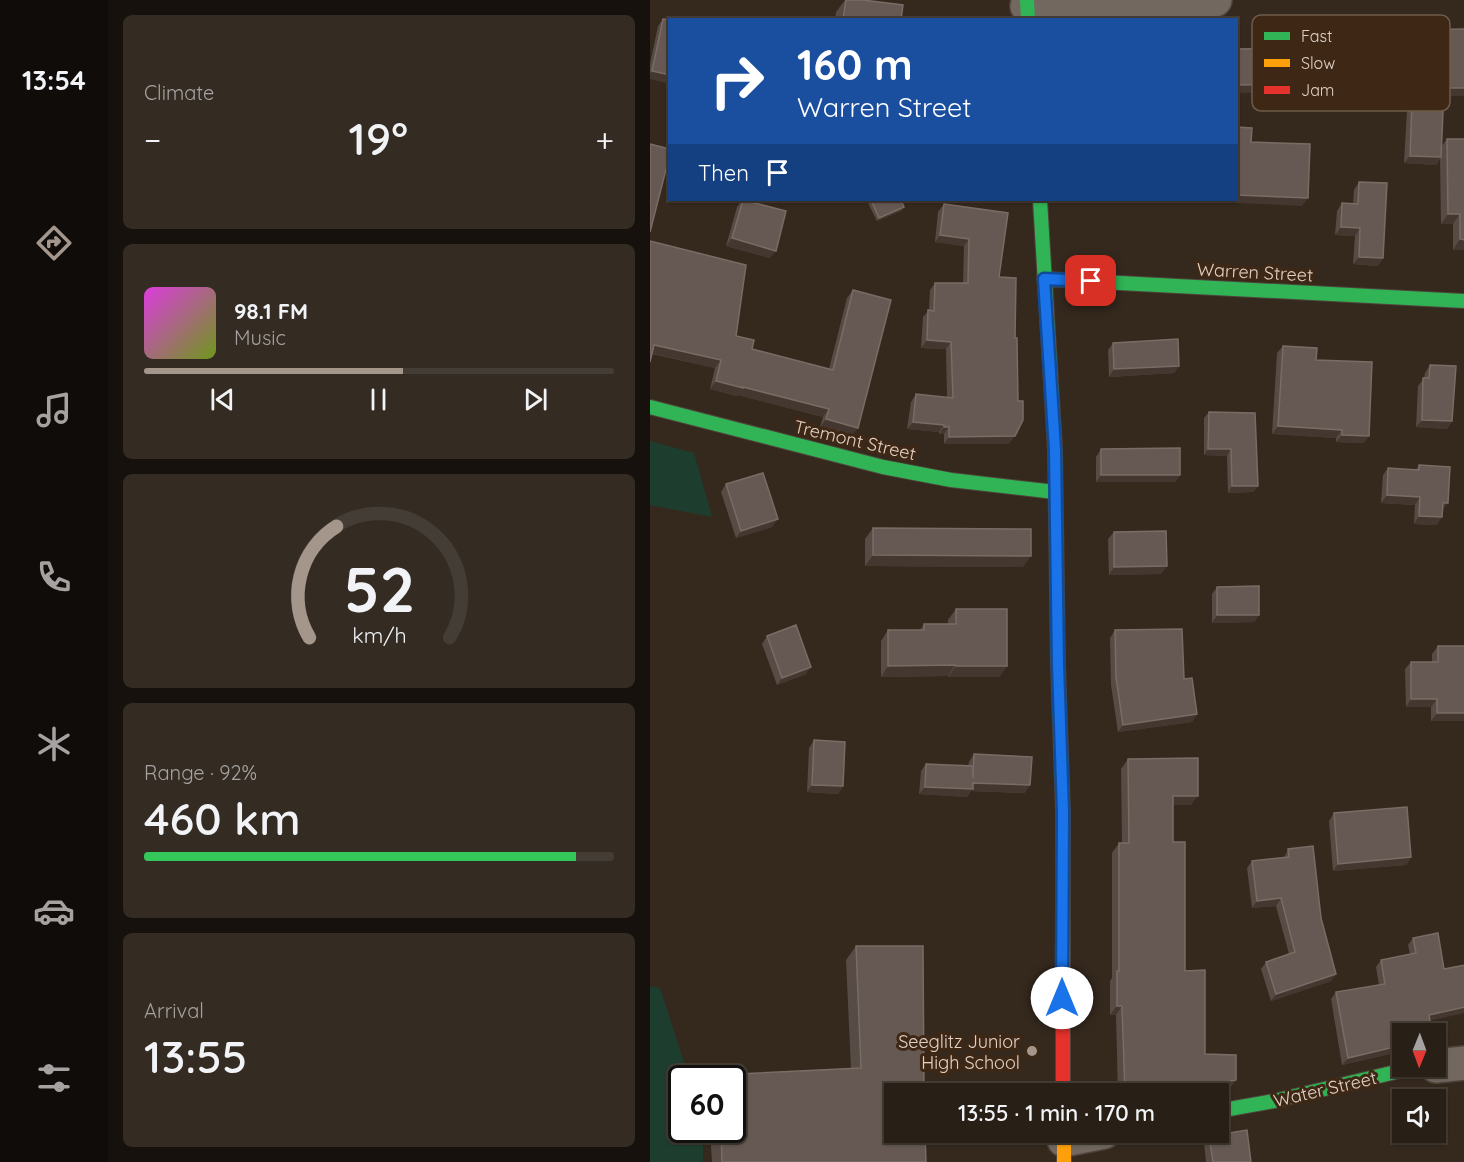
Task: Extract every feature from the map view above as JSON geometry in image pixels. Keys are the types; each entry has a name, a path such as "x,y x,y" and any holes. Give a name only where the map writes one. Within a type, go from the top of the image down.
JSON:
{"street":[{"path":"1027,9 1216,0"},
{"path":"1040,201 1055,449 1063,812 1063,1083"},
{"name":"Warren Street","path":"1044,279 1464,301"},
{"name":"Tremont Street","path":"650,407 883,467 951,480 1055,492"},
{"name":"Water Street","path":"1446,1064 1464,1062"},
{"name":"Water Street","path":"1229,1109 1274,1101 1392,1073"}],"green space":[{"path":"650,441 694,453 712,517 650,505"},
{"path":"650,986 660,988 685,1065 668,1065 668,1143 703,1143 703,1162 650,1162"}],"building":[{"path":"846,0 903,5 901,18 843,18"},
{"path":"663,19 668,20 668,75 652,71"},
{"path":"1450,29 1465,29 1465,88 1450,88"},
{"path":"1238,49 1252,49 1252,85 1238,85"},
{"path":"1412,111 1443,111 1441,157 1410,156"},
{"path":"1238,127 1252,128 1251,142 1310,144 1308,198 1238,195"},
{"path":"1447,139 1465,139 1465,240 1460,239 1460,214 1448,214"},
{"path":"650,144 668,148 668,162 650,232"},
{"path":"1359,182 1387,183 1383,258 1359,257 1360,228 1341,227 1342,203 1358,204"},
{"path":"743,201 786,211 776,251 732,238"},
{"path":"871,201 901,201 904,207 879,218"},
{"path":"944,204 1008,213 999,277 1016,278 1015,338 1017,338 1018,401 1023,401 1023,420 1015,436 949,437 949,427 913,422 916,394 953,398 951,342 927,340 928,310 934,311 935,283 968,283 969,239 940,235"},
{"path":"650,241 746,265 736,336 754,340 752,349 833,370 853,290 891,300 858,428 826,419 829,409 716,381 721,360 654,345 650,362"},
{"path":"1178,339 1179,366 1114,369 1113,343"},
{"path":"1283,346 1317,348 1316,360 1372,362 1369,436 1342,435 1342,430 1278,426"},
{"path":"1430,365 1456,366 1452,421 1422,420 1423,378 1429,378"},
{"path":"1209,412 1255,413 1258,486 1232,486 1231,449 1208,449"},
{"path":"1180,448 1180,475 1101,475 1101,449"},
{"path":"1419,465 1450,467 1448,503 1443,503 1442,517 1419,516 1420,497 1387,495 1388,468 1419,470"},
{"path":"763,473 778,519 741,531 726,484"},
{"path":"873,528 1031,529 1031,556 873,555"},
{"path":"1166,531 1167,566 1114,567 1114,532"},
{"path":"1259,586 1259,615 1217,615 1217,587"},
{"path":"956,609 1007,609 1007,666 888,666 888,630 924,630 924,624 956,624"},
{"path":"796,625 811,667 782,678 767,636"},
{"path":"1182,629 1184,679 1192,678 1197,714 1123,725 1116,677 1115,630"},
{"path":"1438,646 1465,646 1465,713 1437,713 1437,699 1411,699 1411,662 1438,662"},
{"path":"814,740 845,742 843,786 812,785"},
{"path":"974,754 1032,757 1030,785 973,783 973,789 925,787 926,764 973,766 973,778"},
{"path":"1198,758 1198,796 1173,796 1173,842 1185,842 1185,971 1205,970 1205,1054 1236,1055 1236,1080 1222,1083 1125,1083 1122,1006 1117,1006 1117,971 1119,971 1119,843 1129,843 1128,759"},
{"path":"1407,807 1411,857 1338,864 1334,813"},
{"path":"1313,846 1321,918 1336,974 1276,994 1266,962 1295,952 1281,898 1257,901 1252,861 1289,857 1288,849"},
{"path":"1438,933 1444,969 1465,965 1465,1007 1429,1015 1430,1023 1392,1023 1392,1048 1348,1058 1336,992 1385,984 1381,960 1416,953 1413,938"},
{"path":"856,946 923,946 924,1083 884,1083 884,1143 925,1143 926,1162 722,1162 721,1143 746,1143 746,1074 861,1068"},
{"path":"1247,1130 1251,1162 1213,1162 1210,1143 1229,1143 1229,1133"}],"traffic: fast":[{"path":"1027,0 1028,18"},
{"path":"1040,201 1055,449 1063,812 1063,990"},
{"path":"1044,279 1465,301"},
{"path":"650,407 883,467 951,480 1055,492"},
{"path":"1229,1109 1274,1101 1392,1073"}],"traffic: slow":[{"path":"1064,1143 1064,1162"}],"traffic: jam":[{"path":"1063,990 1063,1083"}],"place":[{"name":"Seeglitz Junior High School","path":"1032,1051"}],"route":[{"path":"1062,998 1063,812 1055,449 1044,279 1091,281"}]}
